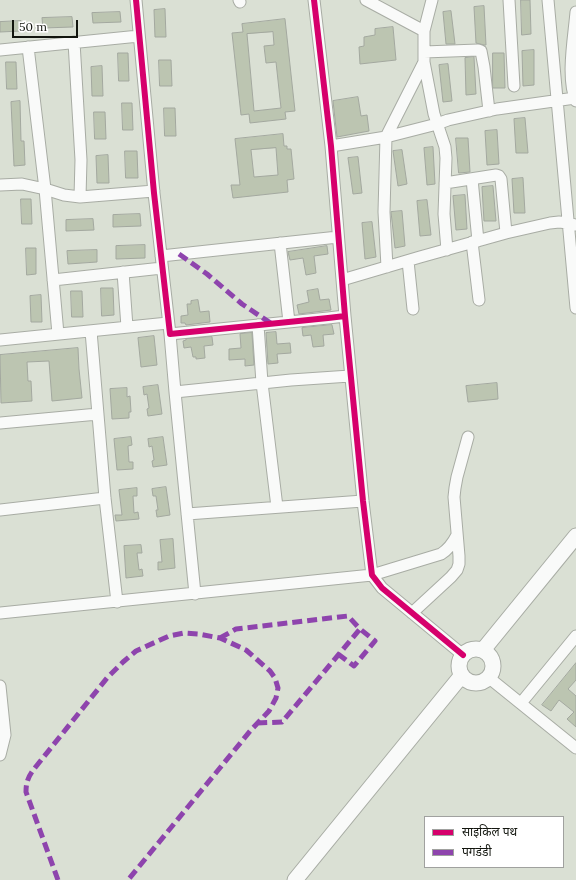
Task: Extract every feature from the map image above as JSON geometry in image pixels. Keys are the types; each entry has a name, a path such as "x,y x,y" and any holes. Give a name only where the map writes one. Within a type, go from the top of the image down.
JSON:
{"main road":[{"path":"486,653 576,536"},
{"path":"486,653 576,553"},
{"path":"476,649 486,653 492,660 492,669 488,677 479,682 466,678 460,672 459,663 463,655 469,650 476,649"},
{"path":"294,880 466,678"},
{"path":"306,880 466,678"}],"street":[{"path":"136,0 195,594"},
{"path":"314,0 331,146 350,376 372,575 382,588 463,655"},
{"path":"366,0 424,31"},
{"path":"432,0 424,31 424,57 431,101 445,147 444,214 447,250"},
{"path":"509,0 514,86"},
{"path":"548,0 557,101 572,224 576,308"},
{"path":"331,146 386,137 448,120 489,111 524,105 575,100 571,69 576,12"},
{"path":"0,50 139,36"},
{"path":"74,42 81,160 80,197"},
{"path":"28,47 45,189 58,334"},
{"path":"424,57 478,50 480,51 484,67 489,111"},
{"path":"387,267 384,212 386,137 424,57"},
{"path":"445,183 496,175 499,176 501,179 506,233"},
{"path":"472,179 479,300"},
{"path":"0,184 22,184 64,195 80,197 154,191"},
{"path":"342,280 506,233 550,223 559,222 572,224"},
{"path":"161,256 338,236"},
{"path":"280,243 289,322"},
{"path":"408,261 413,309"},
{"path":"53,280 162,268"},
{"path":"123,272 127,327"},
{"path":"0,340 127,327 169,329 258,325 345,316"},
{"path":"258,325 262,383 276,507"},
{"path":"91,331 105,498 117,602"},
{"path":"175,392 290,380 350,376"},
{"path":"0,423 98,414"},
{"path":"412,613 451,577 457,570 459,564 454,497 468,437"},
{"path":"0,510 105,498"},
{"path":"187,514 363,501"},
{"path":"0,613 372,575 441,554 451,546 457,535"},
{"path":"521,703 576,636"},
{"path":"488,677 575,745"},
{"path":"0,686 5,735 0,755"}],"building":[{"path":"521,0 530,0 531,34 522,35"},
{"path":"484,6 486,45 476,43 474,7"},
{"path":"165,9 166,37 155,37 154,10"},
{"path":"451,11 455,44 446,44 443,12"},
{"path":"120,12 121,22 93,23 92,13"},
{"path":"72,17 73,27 43,28 42,18"},
{"path":"285,19 295,111 285,112 286,119 250,123 249,114 241,115 232,33 243,32 242,24","holes":["273,32 274,45 264,46 266,63 276,62 281,108 254,111 247,34"]},
{"path":"21,21 21,31 0,32 0,22"},
{"path":"393,27 396,60 360,64 359,47 364,46 364,37 375,35 375,29"},
{"path":"534,50 534,85 523,86 522,51"},
{"path":"118,53 128,53 129,81 119,81"},
{"path":"493,53 504,53 505,88 493,88"},
{"path":"474,57 476,94 466,95 465,58"},
{"path":"159,60 171,60 172,86 160,86"},
{"path":"6,62 16,62 17,89 7,89"},
{"path":"448,64 452,101 443,102 439,65"},
{"path":"102,66 103,96 92,96 91,67"},
{"path":"358,97 361,116 367,115 369,131 337,137 333,101"},
{"path":"20,101 21,141 24,141 25,165 14,166 11,102"},
{"path":"122,103 132,103 133,130 123,130"},
{"path":"164,108 175,108 176,136 165,136"},
{"path":"94,112 105,112 106,139 95,139"},
{"path":"525,118 528,153 516,153 514,119"},
{"path":"497,130 499,164 487,165 485,131"},
{"path":"283,134 284,146 287,146 287,149 291,149 294,179 287,180 288,192 233,198 231,185 240,185 235,139","holes":["276,148 278,175 254,177 251,150"]},
{"path":"456,138 468,138 470,172 459,173"},
{"path":"433,147 435,184 427,185 424,148"},
{"path":"402,150 407,184 398,186 393,151"},
{"path":"125,151 137,151 138,178 126,178"},
{"path":"108,155 109,183 97,183 96,156"},
{"path":"358,157 362,193 353,194 348,158"},
{"path":"523,178 525,213 514,213 512,179"},
{"path":"493,186 496,221 484,221 482,187"},
{"path":"465,195 467,229 456,230 453,196"},
{"path":"21,199 31,199 32,224 22,224"},
{"path":"427,200 431,235 420,236 417,201"},
{"path":"402,211 405,246 395,248 391,212"},
{"path":"140,214 141,226 113,227 113,215"},
{"path":"93,219 94,230 66,231 66,220"},
{"path":"372,222 376,257 365,259 362,223"},
{"path":"145,245 145,258 116,259 116,246"},
{"path":"327,246 328,254 314,256 316,273 306,275 303,258 290,260 288,252"},
{"path":"26,248 36,248 36,274 27,275"},
{"path":"97,250 97,262 68,264 67,251"},
{"path":"101,288 113,288 114,315 102,316"},
{"path":"318,289 320,300 329,299 331,310 299,314 297,305 309,302 307,291"},
{"path":"71,291 82,291 83,317 72,317"},
{"path":"41,295 42,322 31,322 30,296"},
{"path":"198,300 200,312 209,311 210,322 186,325 185,323 181,323 181,316 188,315 187,304 191,304 191,301"},
{"path":"332,325 334,334 323,335 324,346 313,347 311,335 303,336 302,328"},
{"path":"276,332 277,344 290,343 291,353 277,354 278,363 268,364 266,333"},
{"path":"252,333 254,365 245,366 245,359 229,360 229,349 241,348 240,334"},
{"path":"154,336 157,365 141,367 138,338"},
{"path":"212,337 213,345 204,346 205,358 196,359 196,357 193,357 191,347 184,348 183,341 186,339"},
{"path":"78,348 82,398 52,401 49,361 27,362 28,381 31,381 32,401 1,403 0,355"},
{"path":"497,383 498,399 468,402 466,386"},
{"path":"158,385 162,414 148,416 147,409 149,408 147,394 144,395 143,387"},
{"path":"127,388 127,397 130,396 131,412 129,412 129,418 112,419 110,389"},
{"path":"131,437 132,445 128,446 129,462 133,462 133,469 117,470 114,439"},
{"path":"163,437 167,465 153,467 152,461 154,460 152,446 149,447 148,439"},
{"path":"166,487 170,515 157,517 156,510 158,510 156,496 153,496 152,489"},
{"path":"137,488 137,496 133,496 134,513 138,512 139,519 116,521 115,515 122,515 119,490"},
{"path":"173,539 175,568 158,570 158,562 162,562 160,540"},
{"path":"141,545 142,553 137,553 139,570 142,569 143,576 126,578 124,546"},
{"path":"576,663 576,680 568,689 576,696 576,727 567,719 574,712 559,700 551,711 542,705"}],"marked path":[{"path":"179,254 207,274 242,304 272,324"},
{"path":"220,638 236,629 348,616 360,629 282,722 257,723"},
{"path":"338,654 354,666 375,641 360,629"},
{"path":"58,880 26,792 28,780 31,774 107,678 136,651 169,636 184,633 220,638 246,650 270,671 275,678 278,688 276,698 269,711 251,730 128,880"}],"cycle path":[{"path":"136,0 154,193 170,334 345,316"},
{"path":"314,0 331,146 345,316 363,501 372,575 382,588 463,655"}]}
